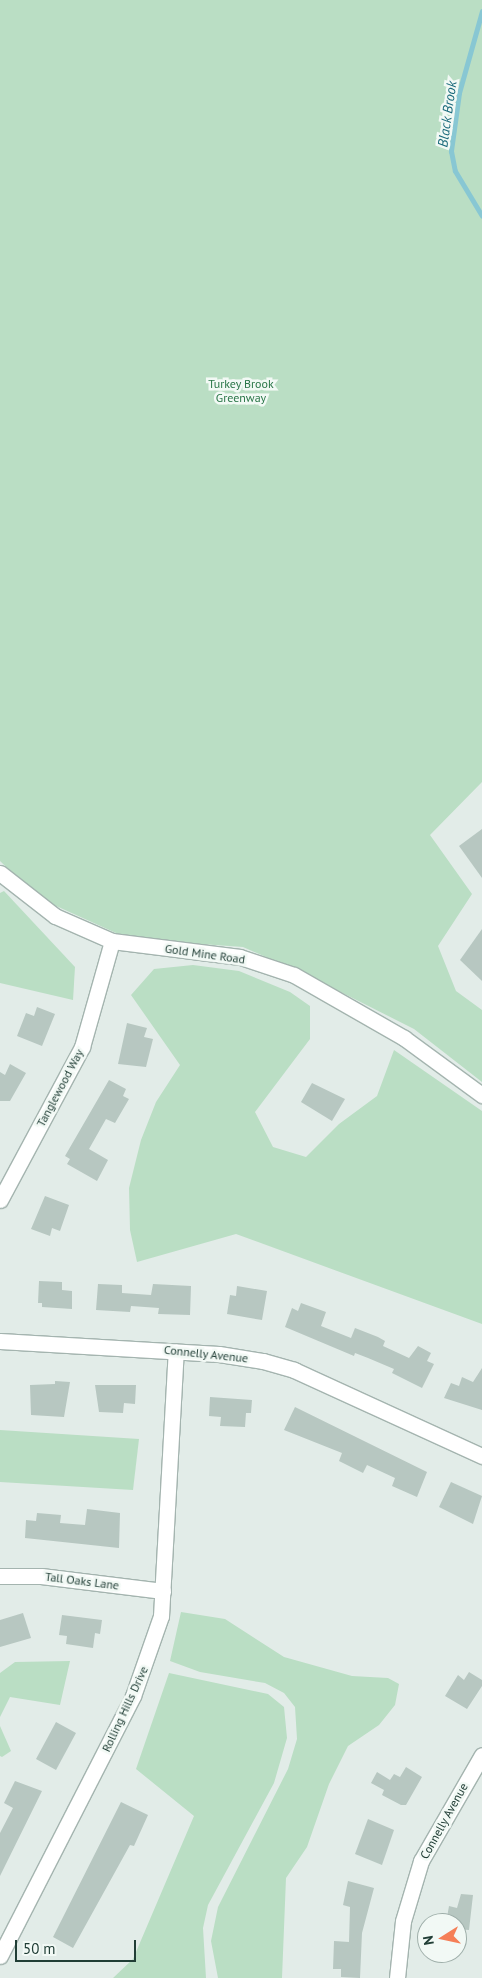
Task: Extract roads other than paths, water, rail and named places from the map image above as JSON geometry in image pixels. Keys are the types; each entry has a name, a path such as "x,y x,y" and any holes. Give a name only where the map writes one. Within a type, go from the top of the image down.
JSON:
{"street":[{"name":"Gold Mine Road","path":"0,873 55,916 112,941 240,956 294,975 404,1038 482,1095"},
{"name":"Tanglewood Way","path":"0,1200 82,1047 112,941"},
{"name":"Connelly Avenue","path":"0,1341 241,1356 294,1370 482,1456"},
{"name":"Rolling Hills Drive","path":"0,1956 133,1696 161,1616 176,1351"},
{"name":"Tall Oaks Lane","path":"0,1576 40,1576 163,1591"},
{"name":"Connelly Avenue","path":"397,1978 403,1921 421,1861 431,1838 482,1755"}],"waterway":[{"name":"Black Brook","path":"482,11 459,93 451,151 455,171 482,216"}],"park label":[{"name":"Turkey Brook Greenway","path":"241,391"}]}
